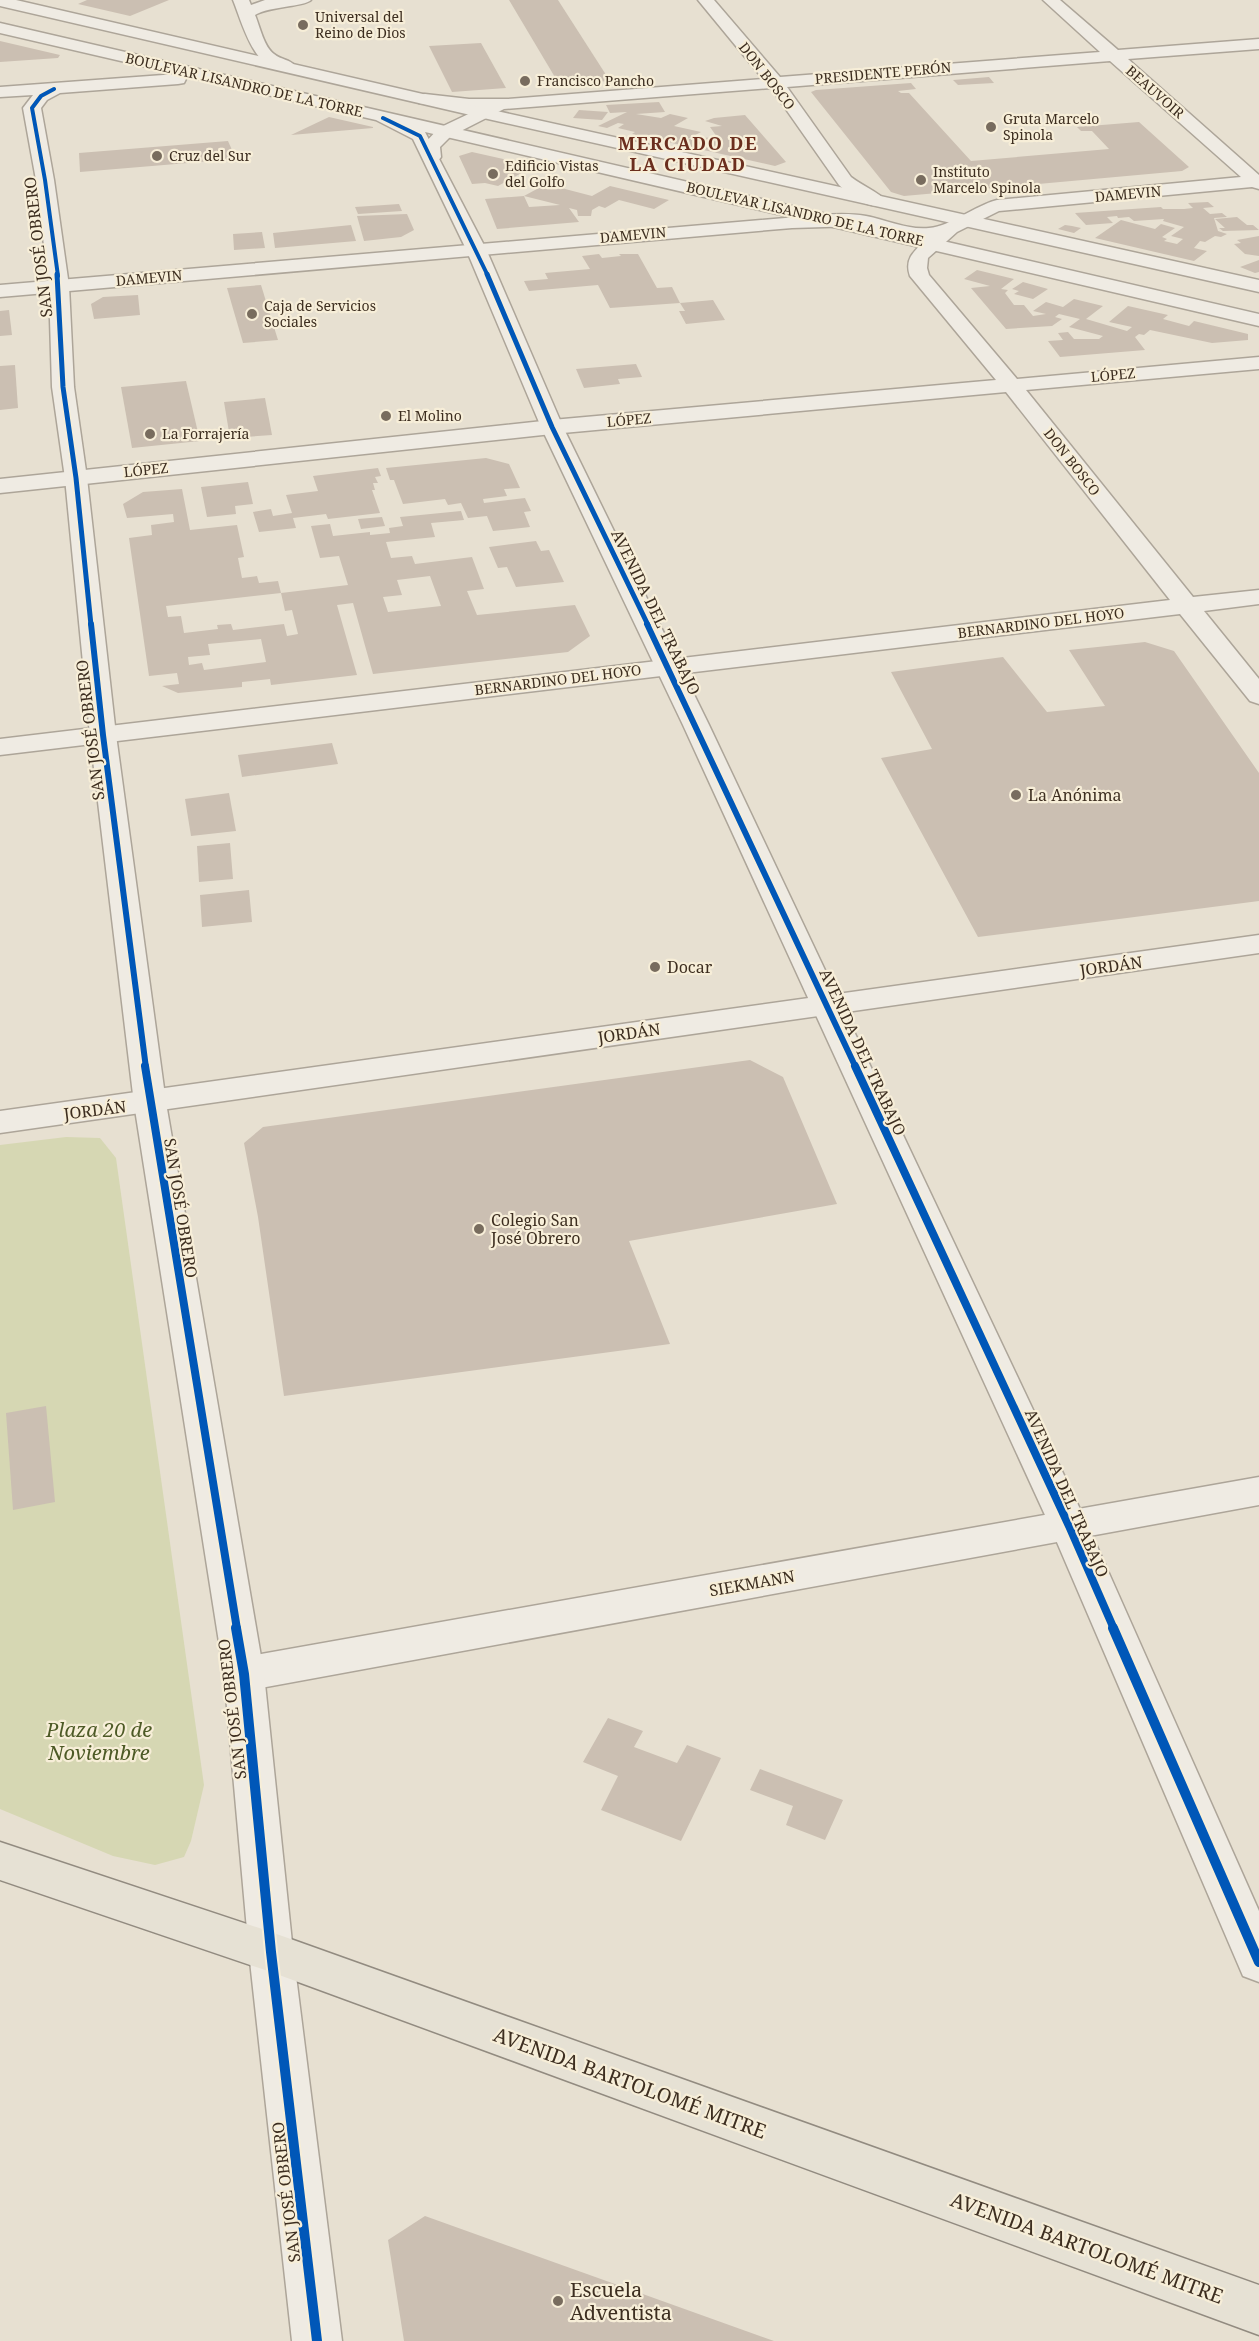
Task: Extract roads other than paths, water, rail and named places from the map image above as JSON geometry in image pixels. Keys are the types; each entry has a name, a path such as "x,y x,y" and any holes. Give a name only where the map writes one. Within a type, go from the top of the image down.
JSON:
{"main road":[{"name":"AVENIDA BARTOLOMÉ MITRE","path":"0,1861 271,1952 1259,2310"}],"street":[{"path":"0,92 168,81 232,68 255,52 244,7 303,0"},
{"name":"DON BOSCO","path":"706,0 775,82 845,181 858,192 877,201"},
{"name":"BEAUVOIR","path":"1052,0 1258,182"},
{"name":"BOULEVAR LISANDRO DE LA TORRE","path":"0,1 234,54 255,52 287,66 924,212 954,226 1259,286"},
{"name":"BOULEVAR LISANDRO DE LA TORRE","path":"0,28 1259,320"},
{"name":"PRESIDENTE PERÓN","path":"425,99 469,104 507,104 1259,44"},
{"path":"79,64 199,53 234,54"},
{"path":"168,81 247,85"},
{"name":"SAN JOSÉ OBRERO","path":"54,88 41,96 32,108 45,180 59,286 63,387 76,478 103,735 150,1103 244,1674 271,1952 317,2341"},
{"name":"PRESIDENTE PERÓN","path":"445,132 484,112 507,104"},
{"name":"AVENIDA DEL TRABAJO","path":"383,118 420,136 476,249 552,427 696,725 1069,1526 1259,1962"},
{"path":"432,157 431,146 445,132"},
{"name":"DAMEVIN","path":"0,291 764,224 865,222 920,234 954,226 979,212 997,206 1258,182"},
{"path":"764,224 796,212 810,199 812,194 810,189 801,184"},
{"path":"920,276 917,268 919,256 931,243 954,226"},
{"name":"DON BOSCO","path":"868,228 899,247 1259,696"},
{"name":"LÓPEZ","path":"0,486 552,427 1259,363"},
{"name":"BERNARDINO DEL HOYO","path":"0,747 1259,597"},
{"name":"JORDÁN","path":"0,1122 150,1103 581,1039 1259,944"},
{"name":"SIEKMANN","path":"244,1674 1259,1491"}],"place":[{"name":"Universal del Reino de Dios","path":"303,25"},
{"name":"Francisco Pancho","path":"525,81"},
{"name":"Gruta Marcelo Spinola","path":"991,127"},
{"name":"Cruz del Sur","path":"157,156"},
{"name":"Edificio Vistas del Golfo","path":"493,174"},
{"name":"Instituto Marcelo Spinola","path":"921,180"},
{"name":"Caja de Servicios Sociales","path":"252,314"},
{"name":"El Molino","path":"386,416"},
{"name":"La Forrajería","path":"150,434"},
{"name":"La Anónima","path":"1016,795"},
{"name":"Docar","path":"655,967"},
{"name":"Colegio San José Obrero","path":"479,1229"},
{"name":"Escuela Adventista","path":"558,2301"}],"district":[{"name":"MERCADO DE LA CIUDAD","path":"688,154"}],"park label":[{"name":"Plaza 20 de Noviembre","path":"99,1742"}]}
